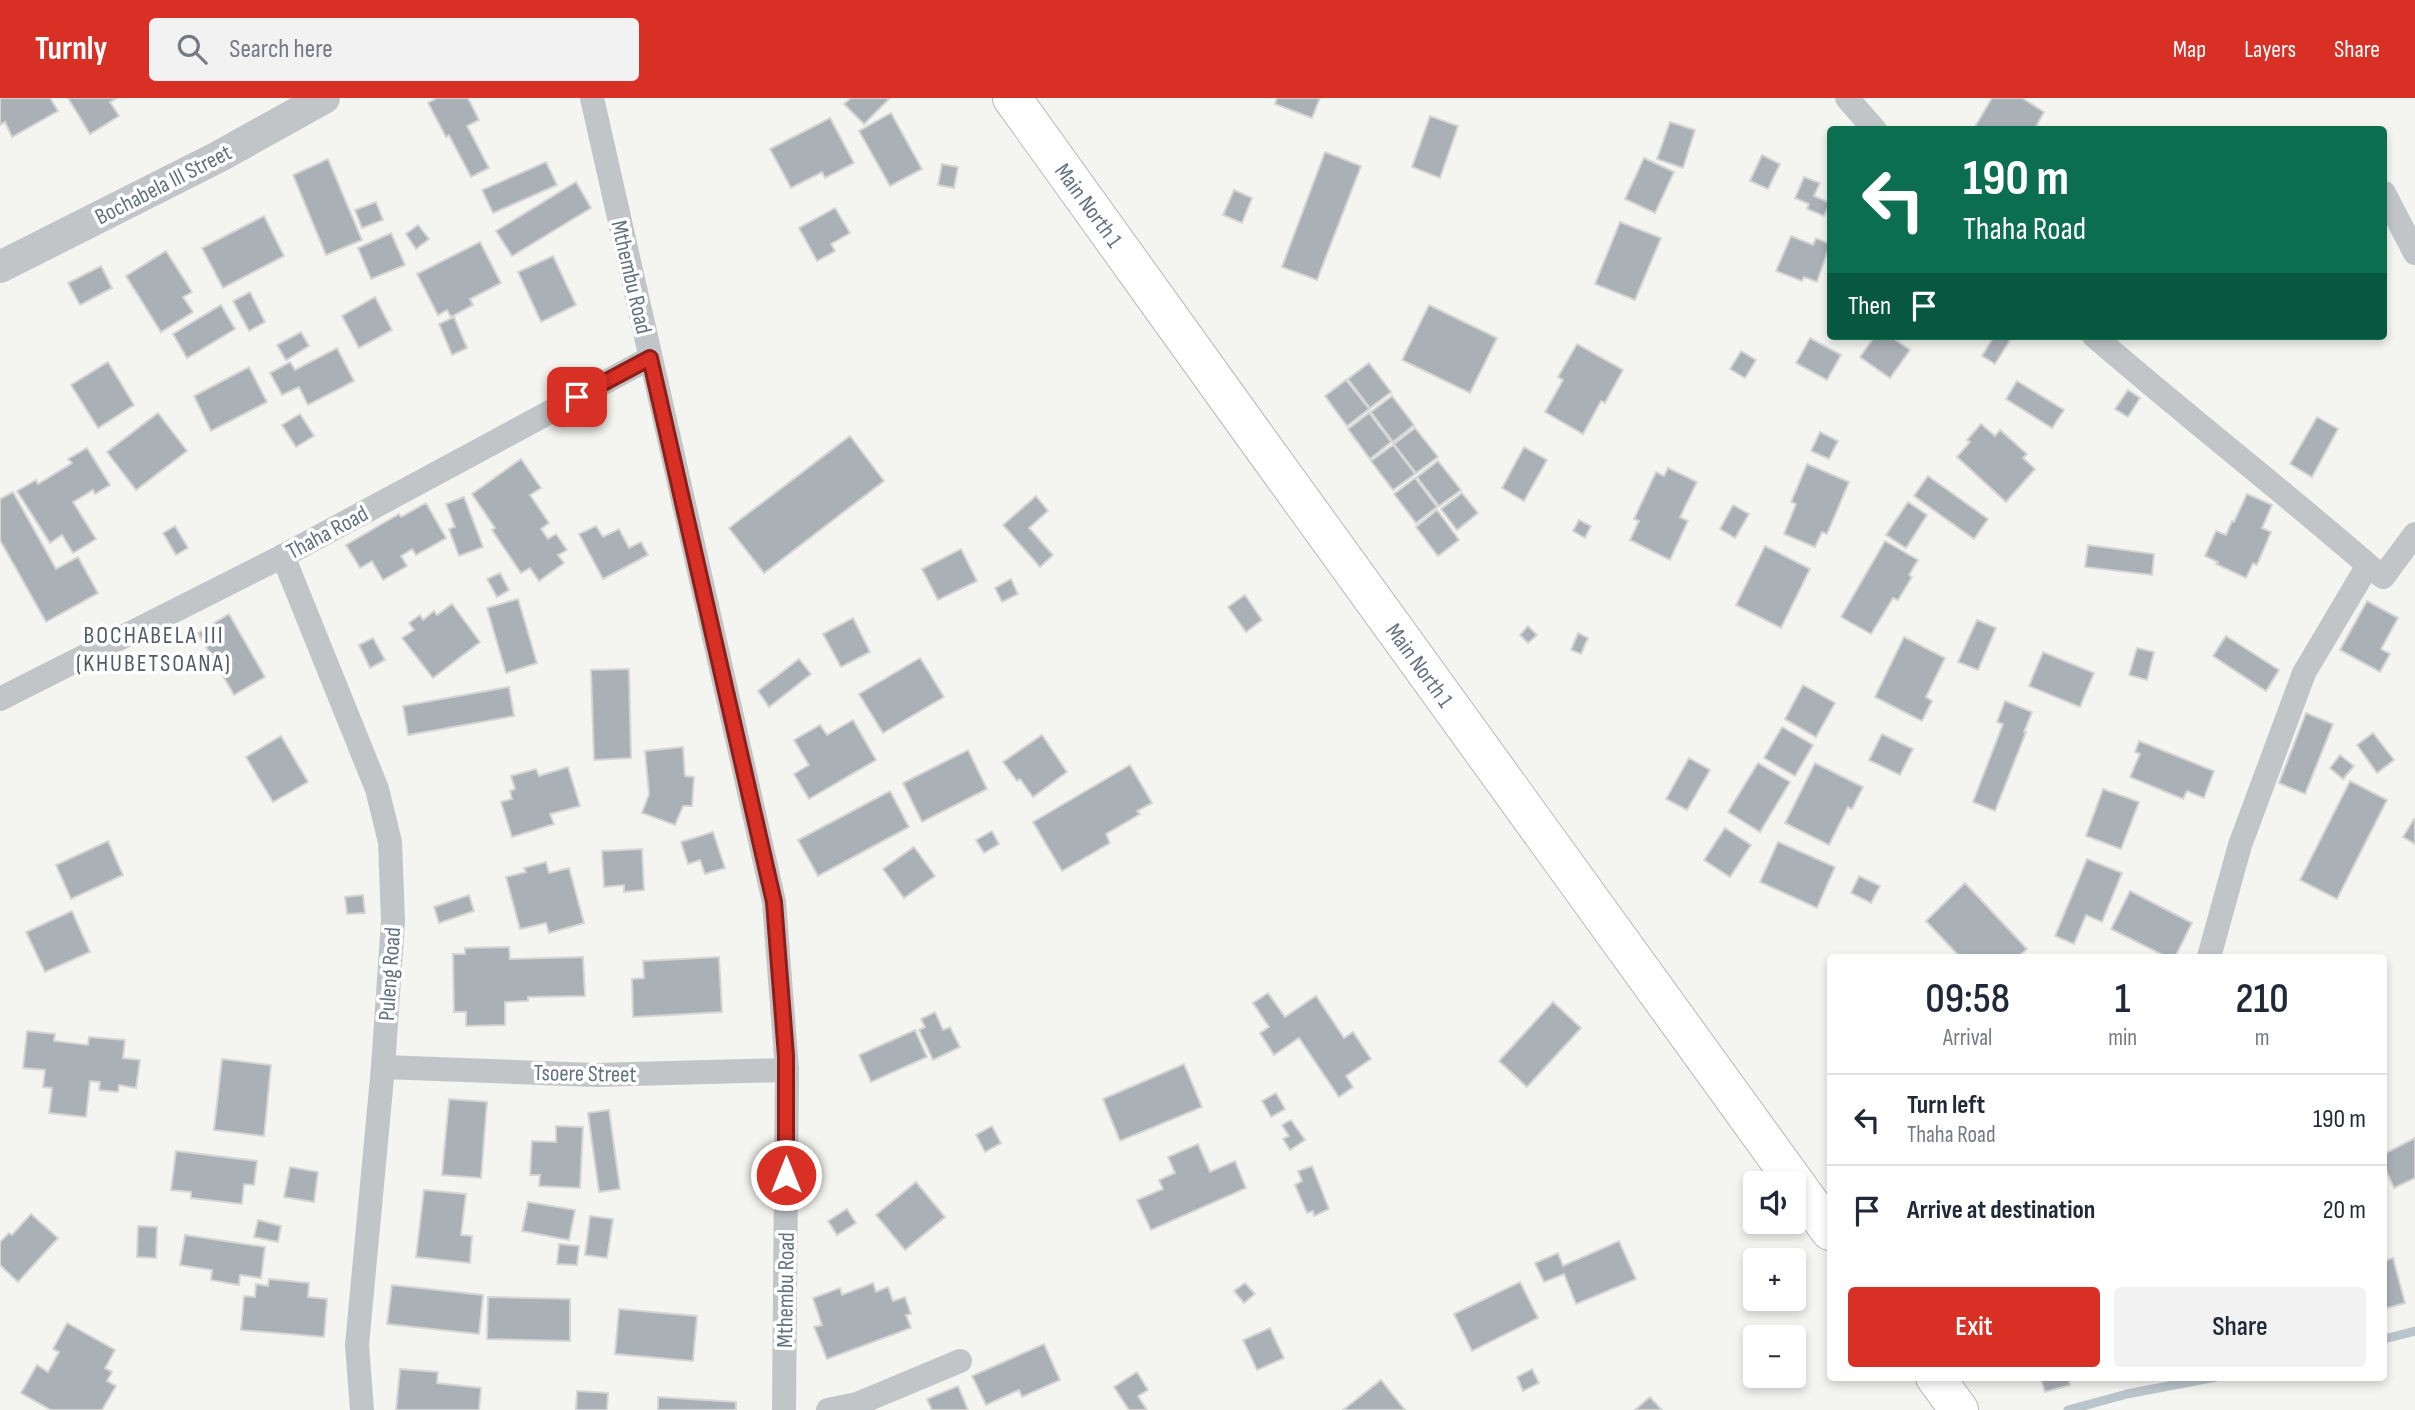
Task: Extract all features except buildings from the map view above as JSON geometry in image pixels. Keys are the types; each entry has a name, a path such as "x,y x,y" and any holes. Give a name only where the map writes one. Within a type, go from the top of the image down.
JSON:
{"main road":[{"name":"Main North 1","path":"1013,98 1827,1227"}],"street":[{"name":"Bochabela III Street","path":"0,267 220,156 324,98"},
{"name":"Mthembu Road","path":"592,98 774,902 787,1070 784,1410"},
{"path":"1847,98 1872,126"},
{"path":"2387,200 2415,253"},
{"path":"2099,340 2383,577 2415,534"},
{"name":"Thaha Road","path":"0,699 283,556 650,358"},
{"name":"Puleng Road","path":"283,556 377,789 390,842 393,921 383,1067 357,1345 362,1410"},
{"path":"2210,954 2240,845 2304,673 2368,565"},
{"name":"Tsoere Street","path":"383,1067 595,1075 787,1070"},
{"path":"828,1410 857,1404 960,1361"}],"waterway":[{"path":"2387,1338 2415,1331"},
{"path":"2068,1410 2127,1394 2195,1381"}],"district":[{"name":"BOCHABELA III (KHUBETSOANA)","path":"154,649"}],"route":[{"path":"577,397 650,358 774,902 787,1070 786,1175"}]}
